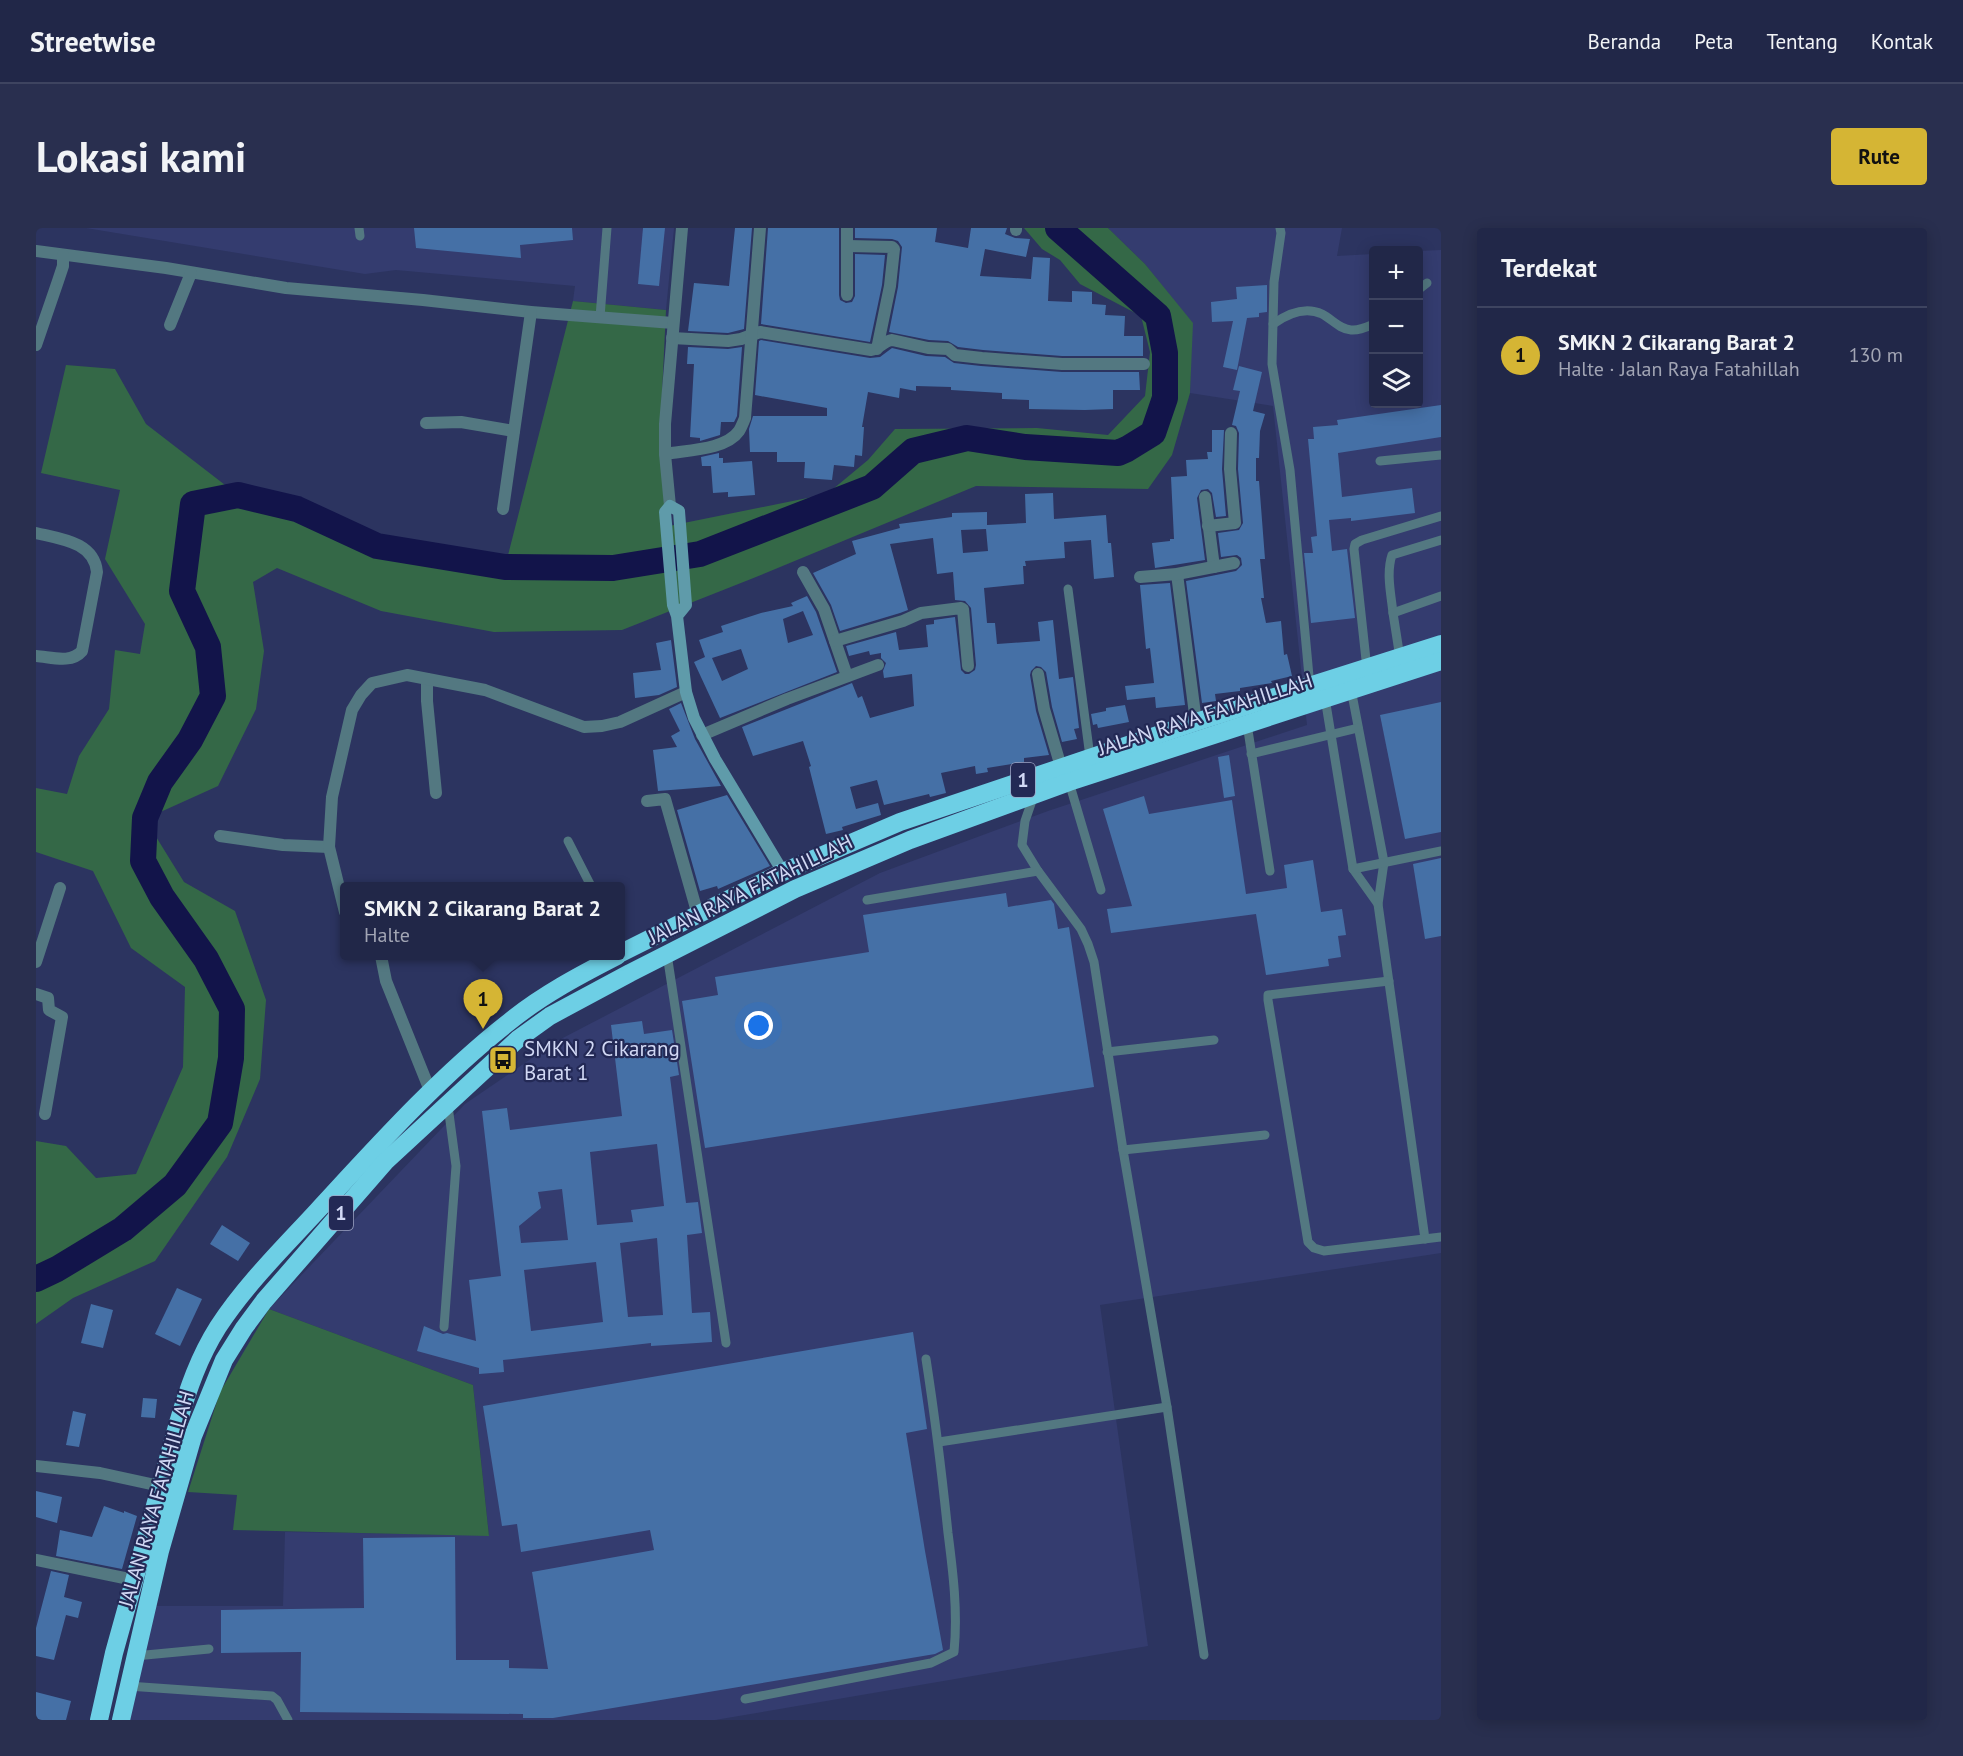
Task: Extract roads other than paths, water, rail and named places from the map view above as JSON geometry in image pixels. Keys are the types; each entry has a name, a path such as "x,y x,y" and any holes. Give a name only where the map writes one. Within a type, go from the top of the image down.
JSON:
{"highway":[{"name":"JALAN RAYA FATAHILLAH","path":"121,1720 160,1551 193,1436 224,1360 264,1301 385,1162 518,1039 550,1016 795,889 910,840 1034,795 1090,757 1310,687 1338,690 1367,669 1441,644"},
{"name":"JALAN RAYA FATAHILLAH","path":"625,950 783,872 900,822 1247,724 1338,690 1441,661"},
{"name":"JALAN RAYA FATAHILLAH","path":"99,1720 134,1580 189,1385 218,1327 244,1291 378,1144 431,1093 508,1022 544,996 607,960"}],"street":[{"path":"682,228 667,393 665,454 686,692 702,735 783,872"},
{"path":"665,454 716,446 734,437 745,418 759,228"},
{"path":"847,228 847,295"},
{"path":"848,246 892,247 894,249 891,281 877,349"},
{"path":"36,251 166,268 286,288 531,312 673,323"},
{"path":"36,345 63,266 63,255"},
{"path":"170,325 191,273"},
{"path":"503,509 531,312"},
{"path":"672,338 729,341 760,333 871,350 892,340 928,348 948,349 955,355 982,358 1062,364 1144,364"},
{"path":"426,423 461,423 514,430"},
{"path":"1208,526 1235,523 1230,469 1231,433"},
{"path":"1205,498 1214,567"},
{"path":"36,533 65,540 85,549 96,563 96,572 82,651 71,659 36,656"},
{"path":"1140,577 1234,563"},
{"path":"803,572 824,609 847,676"},
{"path":"1177,573 1197,722"},
{"path":"835,641 903,621 921,613 961,608 963,609 968,666"},
{"path":"702,735 878,665"},
{"path":"1038,674 1044,709 1065,775"},
{"path":"340,892 329,847 332,797 352,710 372,683 407,675 485,690 584,727 620,722 686,692"},
{"path":"427,679 436,793"},
{"path":"646,801 665,799 698,915"},
{"path":"220,836 283,845 329,847"},
{"path":"36,962 60,888"},
{"path":"382,960 386,981 431,1093"},
{"path":"36,994 48,998 49,1010 62,1017 45,1114"},
{"path":"36,1466 100,1473 160,1486"},
{"path":"36,1560 134,1580"}],"lane":[{"path":"600,317 607,228"},
{"path":"1280,228 1274,282 1272,364 1290,470 1310,687"},
{"path":"1423,286 1427,283"},
{"path":"1273,324 1284,316 1304,311 1321,314 1343,329 1353,330 1369,325"},
{"path":"1380,461 1441,455"},
{"path":"1367,669 1355,544 1441,516"},
{"path":"1400,658 1389,576 1392,555 1441,540"},
{"path":"1068,589 1090,757"},
{"path":"1393,613 1441,596"},
{"path":"1338,690 1358,728 1384,862 1378,904 1425,1239"},
{"path":"1338,690 1331,735 1353,868 1378,904"},
{"path":"1247,724 1270,872"},
{"path":"1251,754 1358,728"},
{"path":"1065,775 1101,890"},
{"path":"1034,795 1025,821 1022,845 1038,871 1072,916 1088,944 1094,962 1107,1053 1167,1407 1203,1655"},
{"path":"568,841 589,882"},
{"path":"1353,868 1441,851"},
{"path":"867,900 1038,871"},
{"path":"667,954 726,1343"},
{"path":"1389,981 1269,995 1308,1242 1314,1248 1324,1251 1441,1237"},
{"path":"1107,1053 1214,1040"},
{"path":"444,1327 456,1166 447,1104"},
{"path":"1123,1150 1265,1135"},
{"path":"745,1699 932,1663 954,1652 956,1628 954,1583 939,1442 926,1359"},
{"path":"939,1442 1167,1407"},
{"path":"135,1656 210,1649"},
{"path":"128,1686 272,1696 277,1700 288,1720"}],"waterway":[{"path":"36,1279 123,1229 175,1185 220,1123 231,1058 232,1009 206,959 162,897 143,861 145,818 160,782 190,740 213,696 208,647 182,591 193,504 238,495 297,509 377,546 505,567 613,568 700,554 872,487 913,451 967,438 1025,447 1118,453 1153,433 1165,398 1165,353 1158,316 1058,228"}],"place":[{"name":"SMKN 2 Cikarang Barat 2","path":"483,1029"},
{"name":"SMKN 2 Cikarang Barat 1","path":"503,1060"}]}
